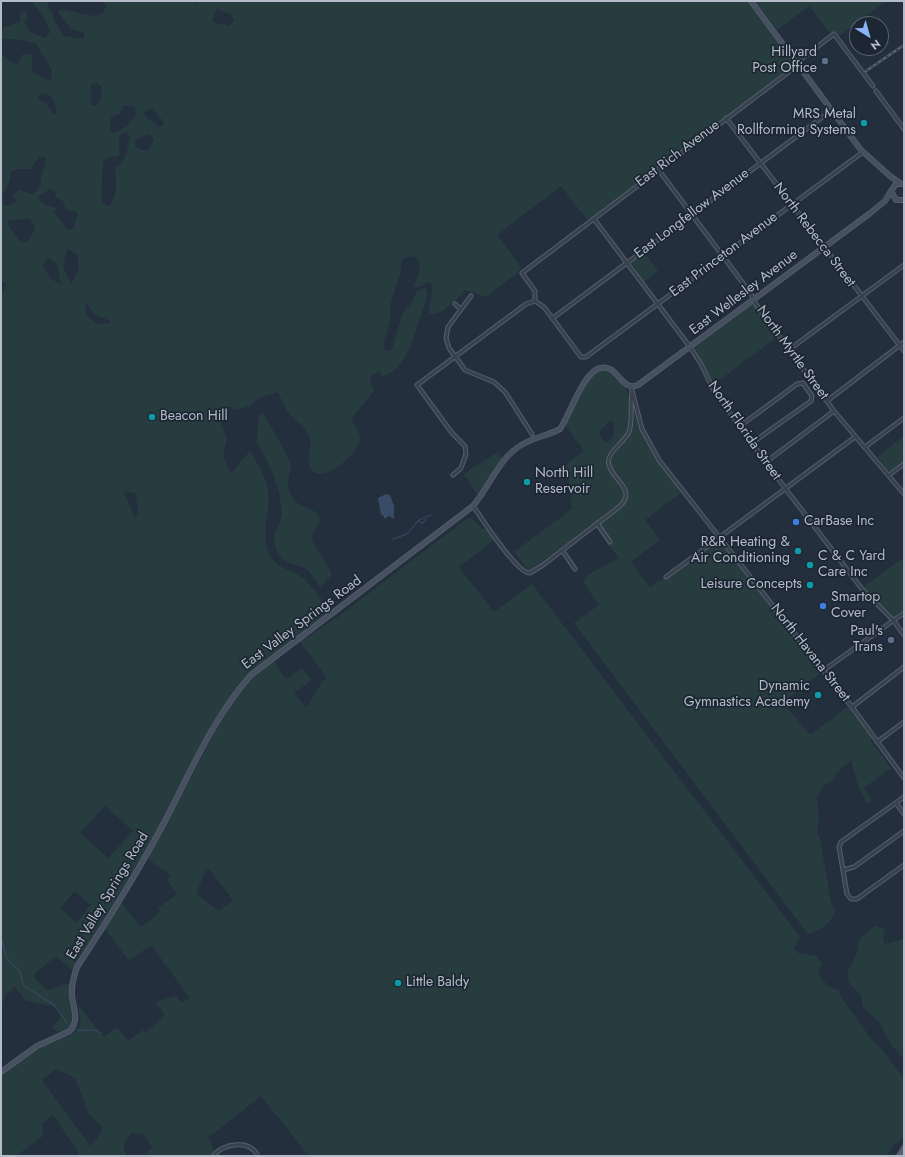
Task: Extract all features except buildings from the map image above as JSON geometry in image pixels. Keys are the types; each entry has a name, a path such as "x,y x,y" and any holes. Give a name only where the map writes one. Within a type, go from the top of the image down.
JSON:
{"main road":[{"path":"899,1156 904,1148"}],"street":[{"path":"751,1 863,152 903,184"},
{"name":"East Rich Avenue","path":"535,301 535,291 522,273 834,34 873,86"},
{"path":"876,91 904,129"},
{"name":"East Longfellow Avenue","path":"553,318 832,110"},
{"name":"North Rebecca Street","path":"726,118 861,297 904,351"},
{"name":"East Princeton Avenue","path":"553,318 584,358 863,152"},
{"path":"874,162 889,180 897,200 904,204"},
{"name":"North Myrtle Street","path":"658,169 723,256 834,411 904,494"},
{"name":"East Wellesley Avenue","path":"869,214 884,201 892,190 903,184"},
{"path":"897,200 904,200"},
{"name":"East Wellesley Avenue","path":"631,387 641,383 869,214 889,201 897,200"},
{"name":"North Florida Street","path":"594,219 690,347 701,364 714,391 785,488 862,589 893,620 904,635"},
{"path":"790,349 904,265"},
{"path":"471,296 446,333 447,343 465,370 487,378 500,387 509,398 532,434"},
{"path":"453,475 461,468 466,454 465,446 452,433 416,385 526,304 535,301 544,307 553,318"},
{"path":"455,304 461,309"},
{"path":"827,401 904,342"},
{"name":"East Valley Springs Road","path":"1,1072 37,1046 70,1031 74,1027 76,1016 72,995 73,979 77,968 147,855 220,716 237,690 251,675 473,506 482,495 497,468 509,454 532,440 560,429 572,406 594,371 602,368 610,369 631,387"},
{"path":"740,426 797,384 803,383 812,396 810,400 752,443"},
{"name":"North Havana Street","path":"631,387 641,424 652,449 824,670 904,778"},
{"path":"473,506 502,548 520,568 527,573 539,568 621,506 626,497 624,488 611,471 608,460 609,456 623,441 629,431 632,420 630,396 632,393"},
{"path":"766,462 834,411"},
{"path":"865,447 904,418"},
{"path":"666,577 855,437"},
{"path":"889,475 904,464"},
{"path":"597,524 610,542"},
{"path":"562,550 575,569"},
{"path":"824,670 904,613"},
{"path":"852,707 904,667"},
{"path":"877,742 904,722"},
{"path":"904,797 841,842 839,847 847,894 851,899 857,899 904,865"},
{"path":"896,803 904,814"},
{"path":"842,870 854,867 904,831"},
{"path":"213,1156 222,1148 242,1144 251,1148 258,1156"}],"green space":[{"path":"36,1 49,1 47,7 52,12 55,22 64,36 84,39 84,33 71,29 58,12 61,9 93,16 103,13 106,6 103,1 193,1 195,4 199,1 749,1 794,62 793,66 588,221 561,186 497,235 521,267 517,273 486,297 465,290 448,307 438,313 429,313 432,290 431,283 426,283 420,287 413,287 418,276 418,258 410,256 402,260 400,275 391,302 390,321 383,345 385,350 389,351 392,349 403,312 412,303 416,292 424,288 427,290 427,298 411,344 399,365 392,372 382,376 379,371 372,375 370,380 374,391 352,418 352,421 360,434 358,445 348,459 332,470 317,474 312,470 309,463 309,435 307,431 288,412 278,392 258,398 250,406 234,410 230,406 217,413 227,439 224,449 224,456 231,473 250,451 265,480 269,498 265,539 269,554 280,566 304,579 331,613 250,672 226,703 158,831 73,971 56,956 35,973 35,979 47,990 70,983 74,1024 66,1030 56,1032 52,1027 59,1020 61,1014 55,1007 25,1000 15,987 6,994 1,1007 1,290 4,292 6,283 1,282 1,53 12,63 18,64 23,54 31,54 33,57 31,63 33,73 51,81 52,70 36,44 16,39 1,39 1,28 20,22 20,14 26,10 27,17 24,21 30,32 45,38 50,32 43,15 33,4","holes":["216,9 231,14 234,21 229,26 212,22","97,83 102,87 101,98 95,106 91,105 91,84","46,93 54,100 57,113 53,114 46,102 39,100 37,96","124,105 135,107 136,116 126,127 114,133 110,131 111,117 120,114","151,108 163,121 164,125 159,127 145,116 144,113","126,132 130,137 127,150 123,161 115,167 115,193 112,203 108,207 101,201 103,162 107,158 119,156 119,136","150,134 154,140 150,148 145,151 137,148 134,144 135,140","39,157 46,157 40,187 33,194 20,190 12,195 16,202 7,206 4,205 2,197 10,180 11,172 17,169 31,169","50,189 55,192 56,198 63,201 66,210 75,211 78,214 73,229 68,230 54,212 57,208 45,205 38,199 39,196","30,219 35,228 30,239 24,243 19,241 8,224 9,220","67,248 77,255 77,273 71,283 63,267","47,257 57,264 61,285 50,278 43,266","87,303 95,315 111,321 110,323 97,324 87,315 85,305","124,493 135,493 139,514 134,516","105,806 133,831 108,858 80,833","74,891 91,905 77,922 60,909"]},
{"path":"755,1 886,1 866,16 849,16 849,29 839,36 835,31 831,34 809,6 777,30"},
{"path":"644,252 658,271 644,282 631,263"},
{"path":"753,303 777,337 713,385 704,364 694,348"},
{"path":"600,369 609,371 617,376 628,392 631,412 628,431 607,457 609,469 622,488 624,499 621,504 529,571 514,552 572,509 568,473 563,467 584,451 565,425 590,377","holes":["612,420 614,433 612,438 606,443 600,436 599,432 608,422"]},
{"path":"633,397 643,436 653,454 682,492 645,520 660,540 631,562 650,587 663,578 667,578 718,541 722,542 822,669 821,673 783,702 810,735 847,707 850,707 872,736 871,741 891,768 864,788 872,800 866,805 864,796 859,789 851,761 836,773 835,778 824,786 817,797 819,820 817,834 820,839 831,902 835,910 831,919 825,926 812,933 808,934 574,623 599,605 583,582 586,576 619,558 594,526 620,508 627,498 625,488 611,468 610,459 613,453 625,441 630,431 633,416"},
{"path":"261,413 283,447 290,462 291,466 288,483 292,497 320,517 319,524 312,534 313,542 331,572 331,576 320,587 307,569 287,562 278,554 274,542 275,531 279,525 282,513 279,492 270,466 257,443 258,418"},
{"path":"904,436 904,462 889,472 877,457"},
{"path":"498,452 503,459 495,466 479,497 464,475"},
{"path":"468,518 472,518 481,528 488,530 495,539 459,567 494,612 532,584 800,937 794,948 798,953 816,956 822,963 818,974 829,987 839,990 842,999 875,1044 879,1046 904,1079 904,1138 894,1144 887,1156 309,1156 261,1096 208,1138 217,1156 146,1156 152,1147 143,1134 132,1133 124,1142 124,1150 127,1156 75,1156 79,1153 53,1115 42,1124 43,1136 16,1156 1,1156 1,1075 41,1047 75,1032 79,1027 80,1022 78,1005 104,1037 117,1027 128,1041 143,1030 145,1033 165,1015 155,1002 176,996 181,1003 190,998 151,945 129,961 105,929 121,903 141,927 160,912 158,908 177,894 167,880 171,876 148,859 220,722 239,691 252,677 274,661 286,679 302,668 312,680 294,693 306,708 322,682 327,678 300,642 339,616","holes":["209,869 233,900 219,911 196,894 205,872","56,1069 75,1078 89,1114 101,1126 102,1132 90,1146 42,1080"]},
{"path":"904,557 904,610 894,616 862,588"},
{"path":"876,926 882,928 885,932 883,939 885,944 904,939 904,1060 890,1043 880,1023 863,1007 861,996 849,983 847,977 848,970 856,956 860,939"}],"water":[{"path":"386,494 390,495 394,506 394,519 389,516 385,519 383,515 381,515 378,498"}],"waterway":[{"path":"393,539 407,534 419,520 431,515"},
{"path":"418,521 423,523 426,519"},
{"path":"1,937 6,956 9,962 19,970 24,986 53,1004 68,1024"},
{"path":"76,1030 95,1030 101,1033"}],"railway":[{"path":"866,71 904,45"}],"place":[{"name":"Hillyard Post Office","path":"825,61"},
{"name":"MRS Metal Rollforming Systems","path":"864,123"},
{"name":"Beacon Hill","path":"152,417"},
{"name":"North Hill Reservoir","path":"527,482"},
{"name":"CarBase Inc","path":"796,522"},
{"name":"R&R Heating & Air Conditioning","path":"798,551"},
{"name":"C & C Yard Care Inc","path":"810,565"},
{"name":"Leisure Concepts","path":"810,585"},
{"name":"Smartop Cover","path":"823,606"},
{"name":"Paul's Trans","path":"891,640"},
{"name":"Dynamic Gymnastics Academy","path":"818,695"},
{"name":"Little Baldy","path":"398,983"}]}
